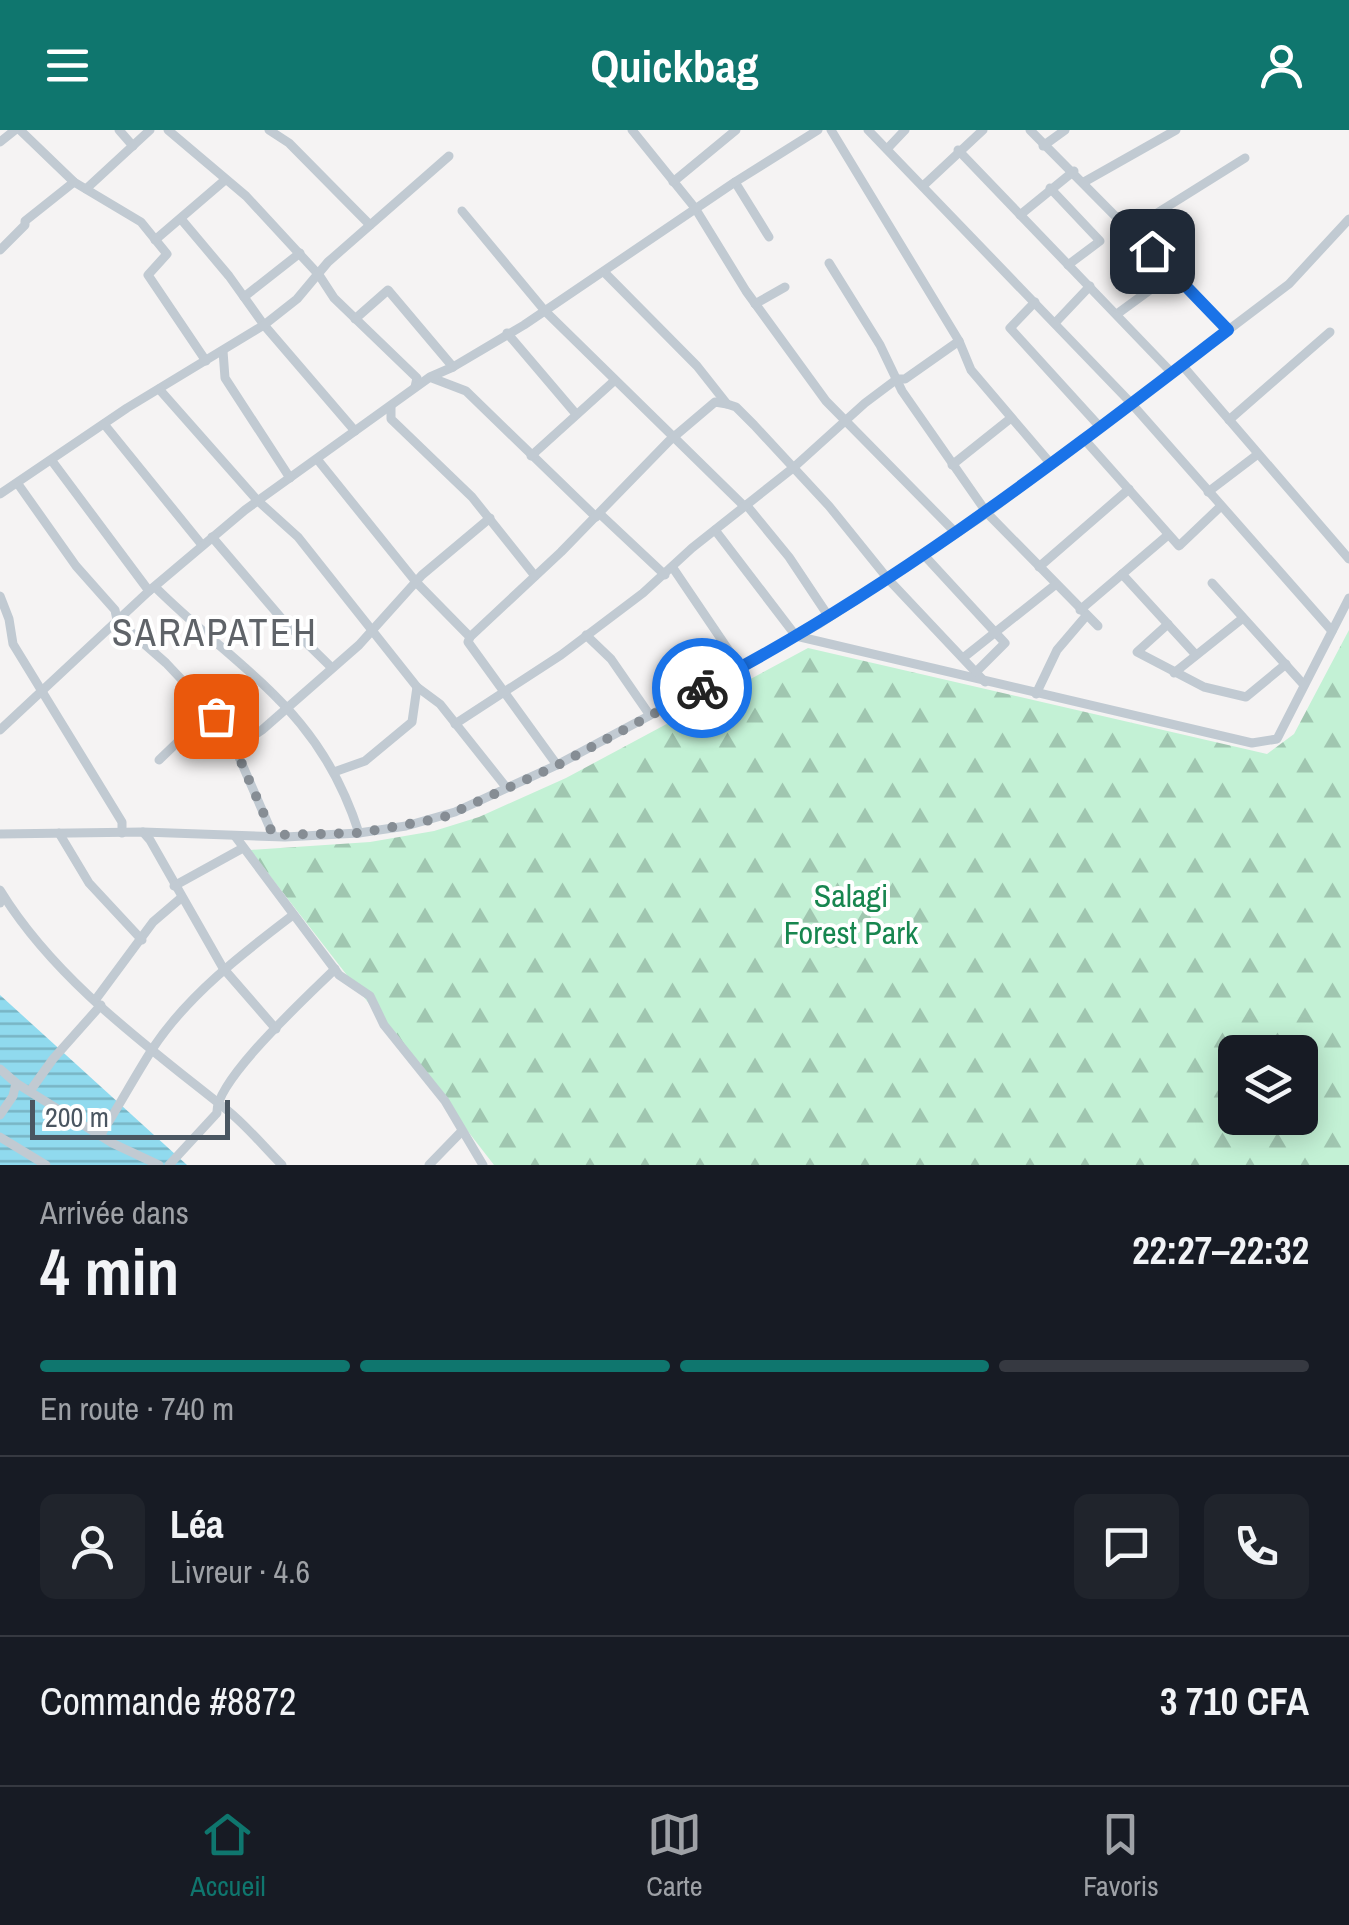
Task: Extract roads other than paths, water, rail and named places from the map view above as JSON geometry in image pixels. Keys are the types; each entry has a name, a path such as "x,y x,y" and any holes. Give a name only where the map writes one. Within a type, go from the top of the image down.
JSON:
{"street":[{"path":"0,142 18,130 74,182 142,222 167,254 148,275 206,361"},
{"path":"119,130 133,146"},
{"path":"86,189 150,130"},
{"path":"168,130 300,253 334,298 417,378 414,389"},
{"path":"269,130 289,143 370,225"},
{"path":"647,130 635,134 694,208 755,304 826,401 956,533"},
{"path":"673,182 736,130"},
{"path":"0,730 41,688 202,545 290,478 430,377 453,368 544,311 694,208 818,130"},
{"path":"831,130 959,341 971,370 1050,464"},
{"path":"868,130 1131,403 1332,631"},
{"path":"886,149 906,130"},
{"path":"923,186 982,130"},
{"path":"1030,130 1228,330"},
{"path":"1044,146 1066,130"},
{"path":"1084,182 1176,130"},
{"path":"958,150 1172,373"},
{"path":"0,494 264,324 297,299 328,262 449,156"},
{"path":"1130,230 1245,158"},
{"path":"1020,215 1074,171"},
{"path":"154,240 226,180"},
{"path":"0,250 25,225 24,221 74,182"},
{"path":"735,182 769,236"},
{"path":"1050,188 1100,241 1068,264"},
{"path":"462,211 544,311 748,506 829,617"},
{"path":"181,219 355,431"},
{"path":"0,834 360,833 442,818 558,765 796,636 888,579 986,512 1289,284 1349,219"},
{"path":"244,296 300,253"},
{"path":"829,263 897,379 986,512 1098,626"},
{"path":"604,272 696,366 726,404"},
{"path":"1116,314 1173,273"},
{"path":"1055,323 1090,286"},
{"path":"755,304 785,287"},
{"path":"356,320 388,290 453,368"},
{"path":"1035,302 1010,328 1100,427"},
{"path":"1229,420 1330,332"},
{"path":"508,333 576,414"},
{"path":"455,724 586,635 748,506 897,379 905,378 959,341"},
{"path":"223,351 225,378 290,478"},
{"path":"1182,365 1349,560"},
{"path":"430,377 466,390 531,456 669,571 740,667"},
{"path":"531,456 614,380"},
{"path":"159,389 256,500 261,500 298,537 417,687 440,704 506,787"},
{"path":"558,765 468,642 470,637 715,402 736,407 754,424 888,579 986,683"},
{"path":"391,406 391,418 490,518 535,576"},
{"path":"952,465 1011,418"},
{"path":"104,424 202,545"},
{"path":"1084,439 1178,546 1221,506"},
{"path":"1208,492 1258,454"},
{"path":"317,459 416,582 470,637"},
{"path":"52,461 152,589 288,707 311,734 347,795 360,833"},
{"path":"18,484 76,566 115,610 117,620 211,710 235,748 273,835"},
{"path":"1039,568 1130,489"},
{"path":"235,748 332,668 416,582 490,518"},
{"path":"715,530 796,636 1252,743 1277,739 1349,598"},
{"path":"1036,694 1057,650 1083,613 1168,536"},
{"path":"212,537 282,619 332,668"},
{"path":"923,554 1005,643 976,672"},
{"path":"1122,574 1196,655"},
{"path":"1212,583 1304,685"},
{"path":"963,658 1055,585"},
{"path":"0,596 13,644 122,822 122,832"},
{"path":"1174,672 1244,618"},
{"path":"1168,624 1137,652 1204,687 1246,696 1286,664"},
{"path":"586,635 611,659 649,714"},
{"path":"334,772 364,761 412,722 417,687"},
{"path":"159,760 211,710"},
{"path":"143,832 223,968 276,1029"},
{"path":"60,833 89,883 142,940"},
{"path":"235,836 334,969 370,996 384,1025 445,1101 483,1165"},
{"path":"174,886 243,848"},
{"path":"0,890 58,964 126,1030 216,1103 282,1165"},
{"path":"30,1091 99,1002 153,922 181,898"},
{"path":"101,1134 153,1049 223,968 292,915"},
{"path":"169,1165 217,1112 216,1103 244,1060 334,969"},
{"path":"0,1069 16,1083 159,1165"},
{"path":"0,1116 16,1083"},
{"path":"429,1165 462,1132"},
{"path":"0,1137 46,1165"}],"water":[{"path":"0,995 187,1165 0,1165"}],"district":[{"name":"SARAPATEH","path":"215,633"}],"park label":[{"name":"Salagi Forest Park","path":"851,914"}]}
